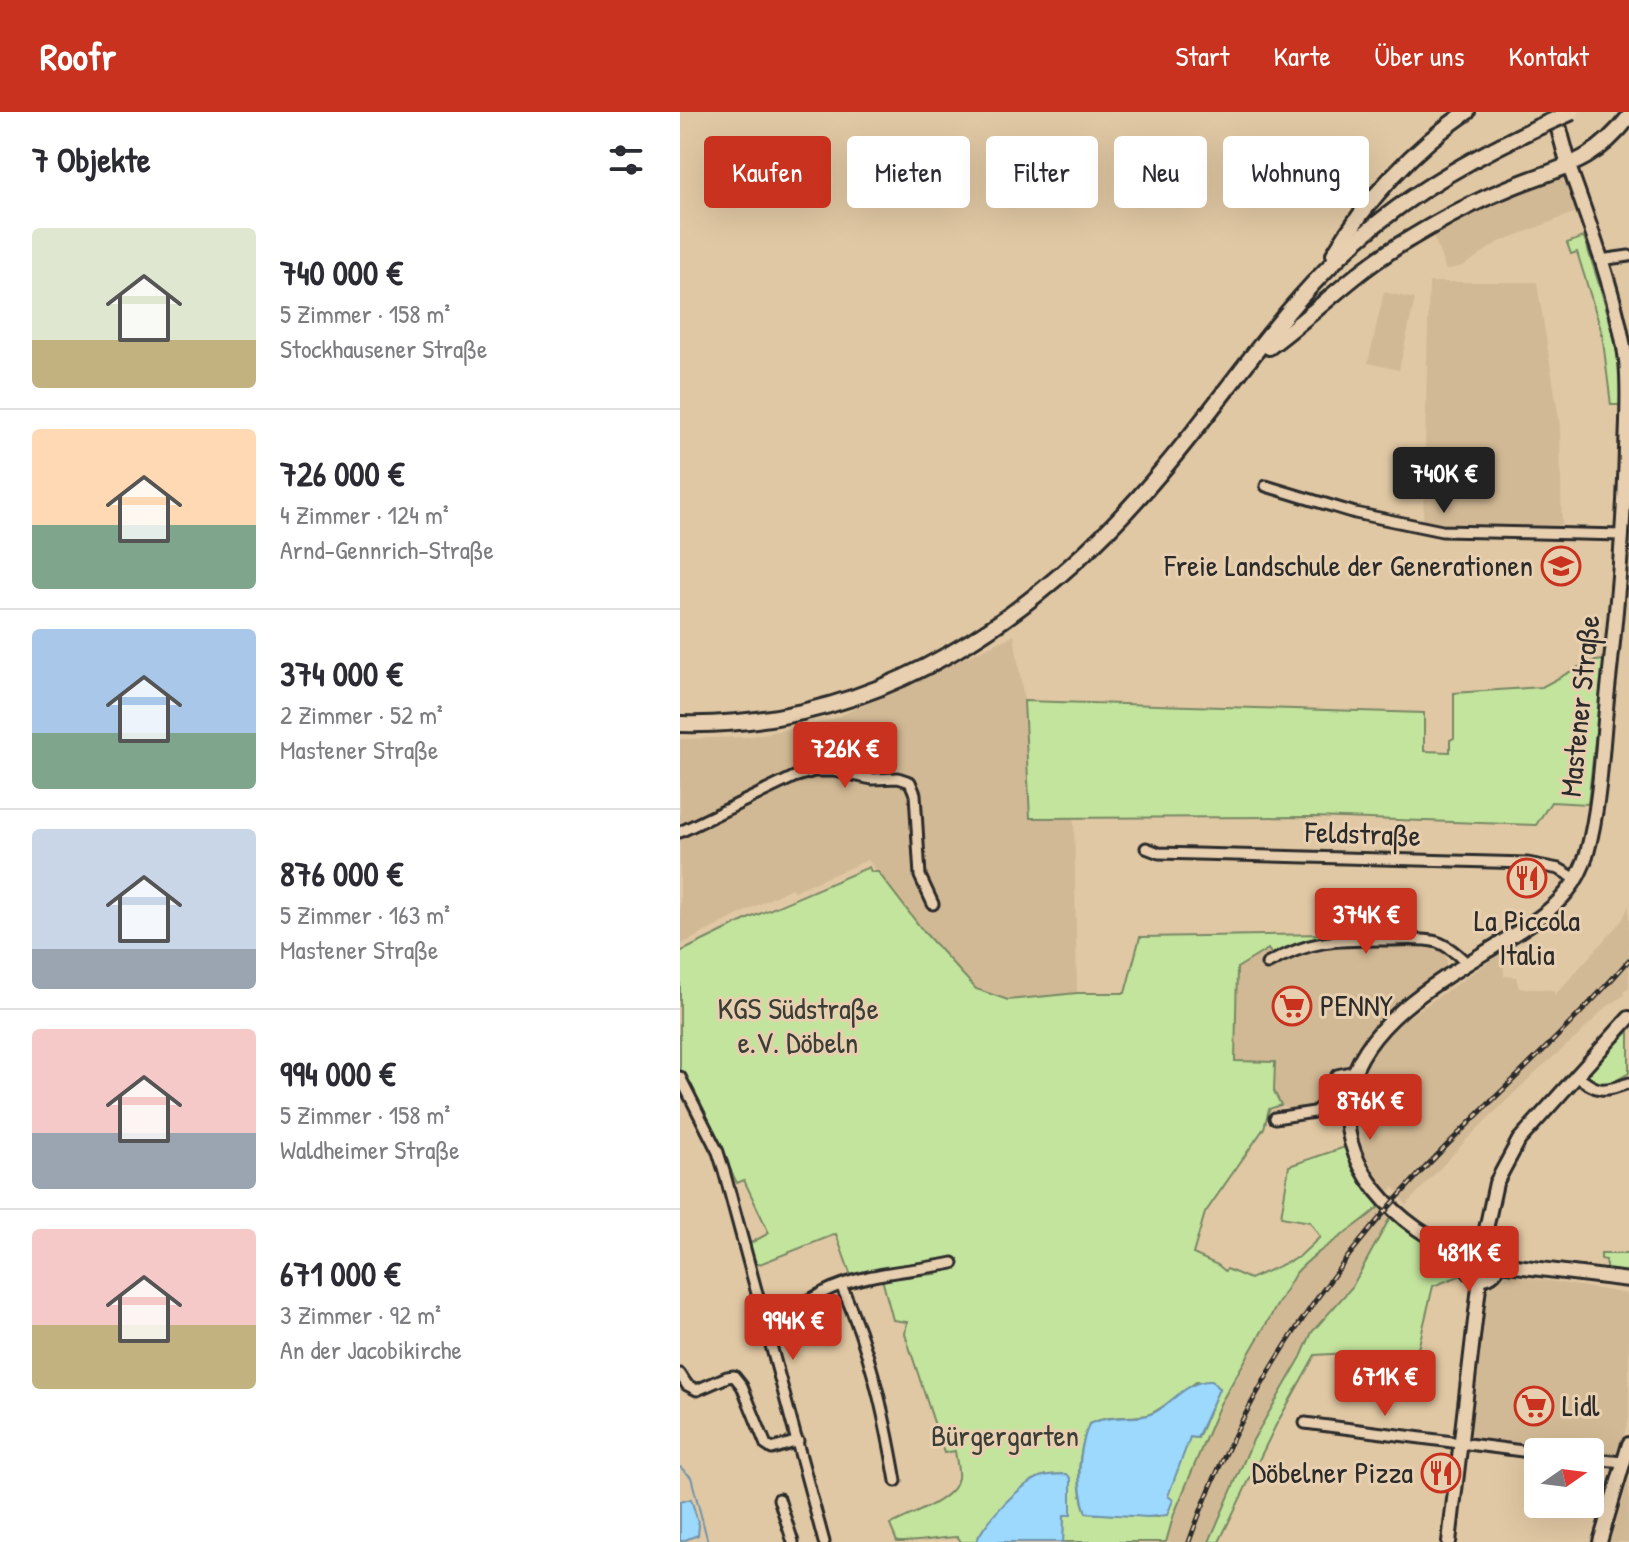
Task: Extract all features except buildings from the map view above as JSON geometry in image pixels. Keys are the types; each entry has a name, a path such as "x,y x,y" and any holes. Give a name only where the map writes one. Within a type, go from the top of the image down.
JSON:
{"main road":[{"path":"1327,268 1362,214 1413,154 1467,112"},
{"path":"680,724 763,719 832,705 916,673 989,631 1056,580 1115,522 1165,468 1327,268 1376,224 1483,154 1572,112"},
{"path":"1253,359 1345,283 1409,239 1485,198 1569,166 1601,149 1629,117"},
{"path":"1559,129 1569,166"},
{"name":"Mastener Straße","path":"1466,1254 1433,1238 1376,1192 1362,1173 1351,1140 1347,1113 1355,1071 1364,1050 1384,1026 1468,964 1548,911 1576,879 1587,853 1595,809 1623,535 1627,364 1600,260 1569,166"},
{"path":"1483,1243 1494,1190 1519,1140 1629,1018"},
{"path":"1483,1243 1494,1248 1500,1264 1491,1276 1480,1278 1468,1270 1466,1254 1473,1246 1483,1243"},
{"path":"1500,1264 1629,1280"},
{"path":"1449,1542 1480,1278"},
{"path":"1600,1542 1629,1444"}],"street":[{"path":"1600,260 1629,256"},
{"path":"1266,486 1355,513 1442,531 1623,535"},
{"path":"680,832 804,773 824,770 872,779 898,778 910,782 915,794 920,876 933,904"},
{"name":"Feldstraße","path":"1146,848 1159,853 1528,863 1559,869 1576,879"},
{"path":"1267,964 1290,952 1330,940 1435,941 1468,964"},
{"name":"Mastener Straße","path":"1275,1118 1314,1112 1324,1104 1337,1075 1355,1071"},
{"path":"1576,1075 1601,1091 1629,1083"},
{"path":"680,1077 718,1152 824,1542"},
{"path":"768,1333 803,1304 841,1285 886,1272 919,1270 953,1263"},
{"path":"841,1285 867,1347 896,1481"},
{"path":"680,1374 687,1385 697,1390 734,1376 742,1386 766,1445 772,1449 798,1441"},
{"path":"1305,1423 1524,1452"},
{"path":"1604,1460 1624,1462"},
{"path":"779,1499 793,1542"}],"shaded area":[{"path":"1562,178 1579,211 1497,243 1463,266 1446,270 1431,230 1507,193"},
{"path":"1429,282 1537,282 1560,425 1562,534 1423,522"},
{"path":"1384,292 1415,299 1399,370 1368,363"},
{"path":"1014,635 1024,701 1030,818 1074,816 1077,993 1008,1000 976,989 924,932 868,860 794,891 791,888 680,945 680,739 747,737 829,721"},
{"path":"1629,905 1629,987 1624,991 1625,995 1605,1008 1538,1070 1471,1135 1406,1205 1394,1187 1386,1194 1364,1160 1356,1139 1353,1112 1357,1083 1380,1042 1391,1029 1503,952 1504,976 1516,977 1519,988 1553,990 1555,995 1623,919"},
{"path":"1352,945 1435,947 1447,961 1444,968 1398,1004 1361,1043 1352,1060 1337,1073 1322,1102 1313,1110 1296,1112 1281,1105 1274,1091 1235,1062 1237,968 1268,948 1277,962 1316,949"},
{"path":"1381,1205 1391,1216 1352,1287 1312,1332 1209,1542 1166,1542 1174,1514 1220,1404 1295,1274 1311,1256 1365,1220"},
{"path":"1512,1275 1629,1294 1629,1418 1616,1454 1604,1453 1604,1438 1524,1438 1524,1444 1471,1438 1486,1293 1489,1286 1502,1277"},
{"path":"1629,1480 1629,1542 1610,1542"}],"green space":[{"path":"1584,237 1615,341 1621,405 1611,405 1602,333 1577,252 1571,254 1567,243"},
{"path":"1604,660 1588,804 1551,802 1536,825 1314,817 1030,818 1024,701 1424,713 1424,751 1450,752 1450,740 1454,738 1454,693 1542,687 1588,662"},
{"path":"869,867 871,872 878,872 924,932 976,989 1008,1000 1077,993 1125,993 1140,937 1328,934 1272,955 1268,949 1237,968 1235,1061 1275,1062 1274,1091 1281,1105 1269,1109 1264,1128 1205,1213 1193,1254 1225,1271 1227,1269 1250,1279 1299,1257 1320,1237 1310,1222 1281,1217 1289,1166 1348,1146 1363,1182 1381,1205 1295,1274 1220,1404 1174,1514 1166,1542 1063,1542 1064,1514 1070,1515 1071,1480 1066,1474 1032,1481 995,1515 976,1542 961,1542 958,1537 897,1542 890,1525 948,1494 955,1486 958,1472 955,1451 944,1453 905,1334 907,1322 893,1320 882,1279 936,1274 930,1265 884,1267 851,1276 836,1234 757,1265 749,1244 769,1233 744,1180 737,1183 680,1069 680,952","holes":["1196,1382 1219,1388 1198,1438 1190,1437 1159,1517 1086,1513 1080,1491 1079,1468 1089,1424 1152,1413"]},
{"path":"1629,1031 1629,1073 1608,1085 1591,1081 1588,1075 1591,1069"},
{"path":"1391,1216 1455,1261 1462,1275 1433,1286 1418,1349 1315,1355 1276,1425 1219,1542 1209,1542 1253,1440 1312,1332 1352,1287"},
{"path":"1483,1250 1491,1253 1494,1261 1491,1269 1483,1272 1475,1269 1472,1261 1475,1253"},
{"path":"1601,1254 1629,1254 1629,1272 1606,1271 1606,1260 1601,1259"}],"water":[{"path":"1212,1381 1219,1389 1197,1438 1190,1437 1168,1496 1173,1500 1167,1515 1148,1517 1086,1513 1080,1468 1082,1446 1089,1424 1150,1414 1189,1387"},
{"path":"1067,1474 1071,1479 1071,1515 1064,1515 1063,1542 976,1542 995,1514 1031,1481"},
{"path":"691,1499 699,1525 698,1535 680,1542 680,1502"}],"waterway":[{"path":"680,1467 691,1477 708,1542"}],"railway":[{"path":"1189,1542 1209,1491 1257,1393 1285,1346 1349,1256 1420,1173 1629,960"}],"place":[{"name":"Freie Landschule der Generationen","path":"1561,566"},
{"name":"La Piccola Italia","path":"1527,878"},
{"name":"PENNY","path":"1292,1006"},
{"name":"Lidl","path":"1534,1406"},
{"name":"Döbelner Pizza","path":"1441,1473"}],"park label":[{"name":"KGS Südstraße e.V. Döbeln","path":"798,1026"},
{"name":"Bürgergarten","path":"1005,1436"}]}
